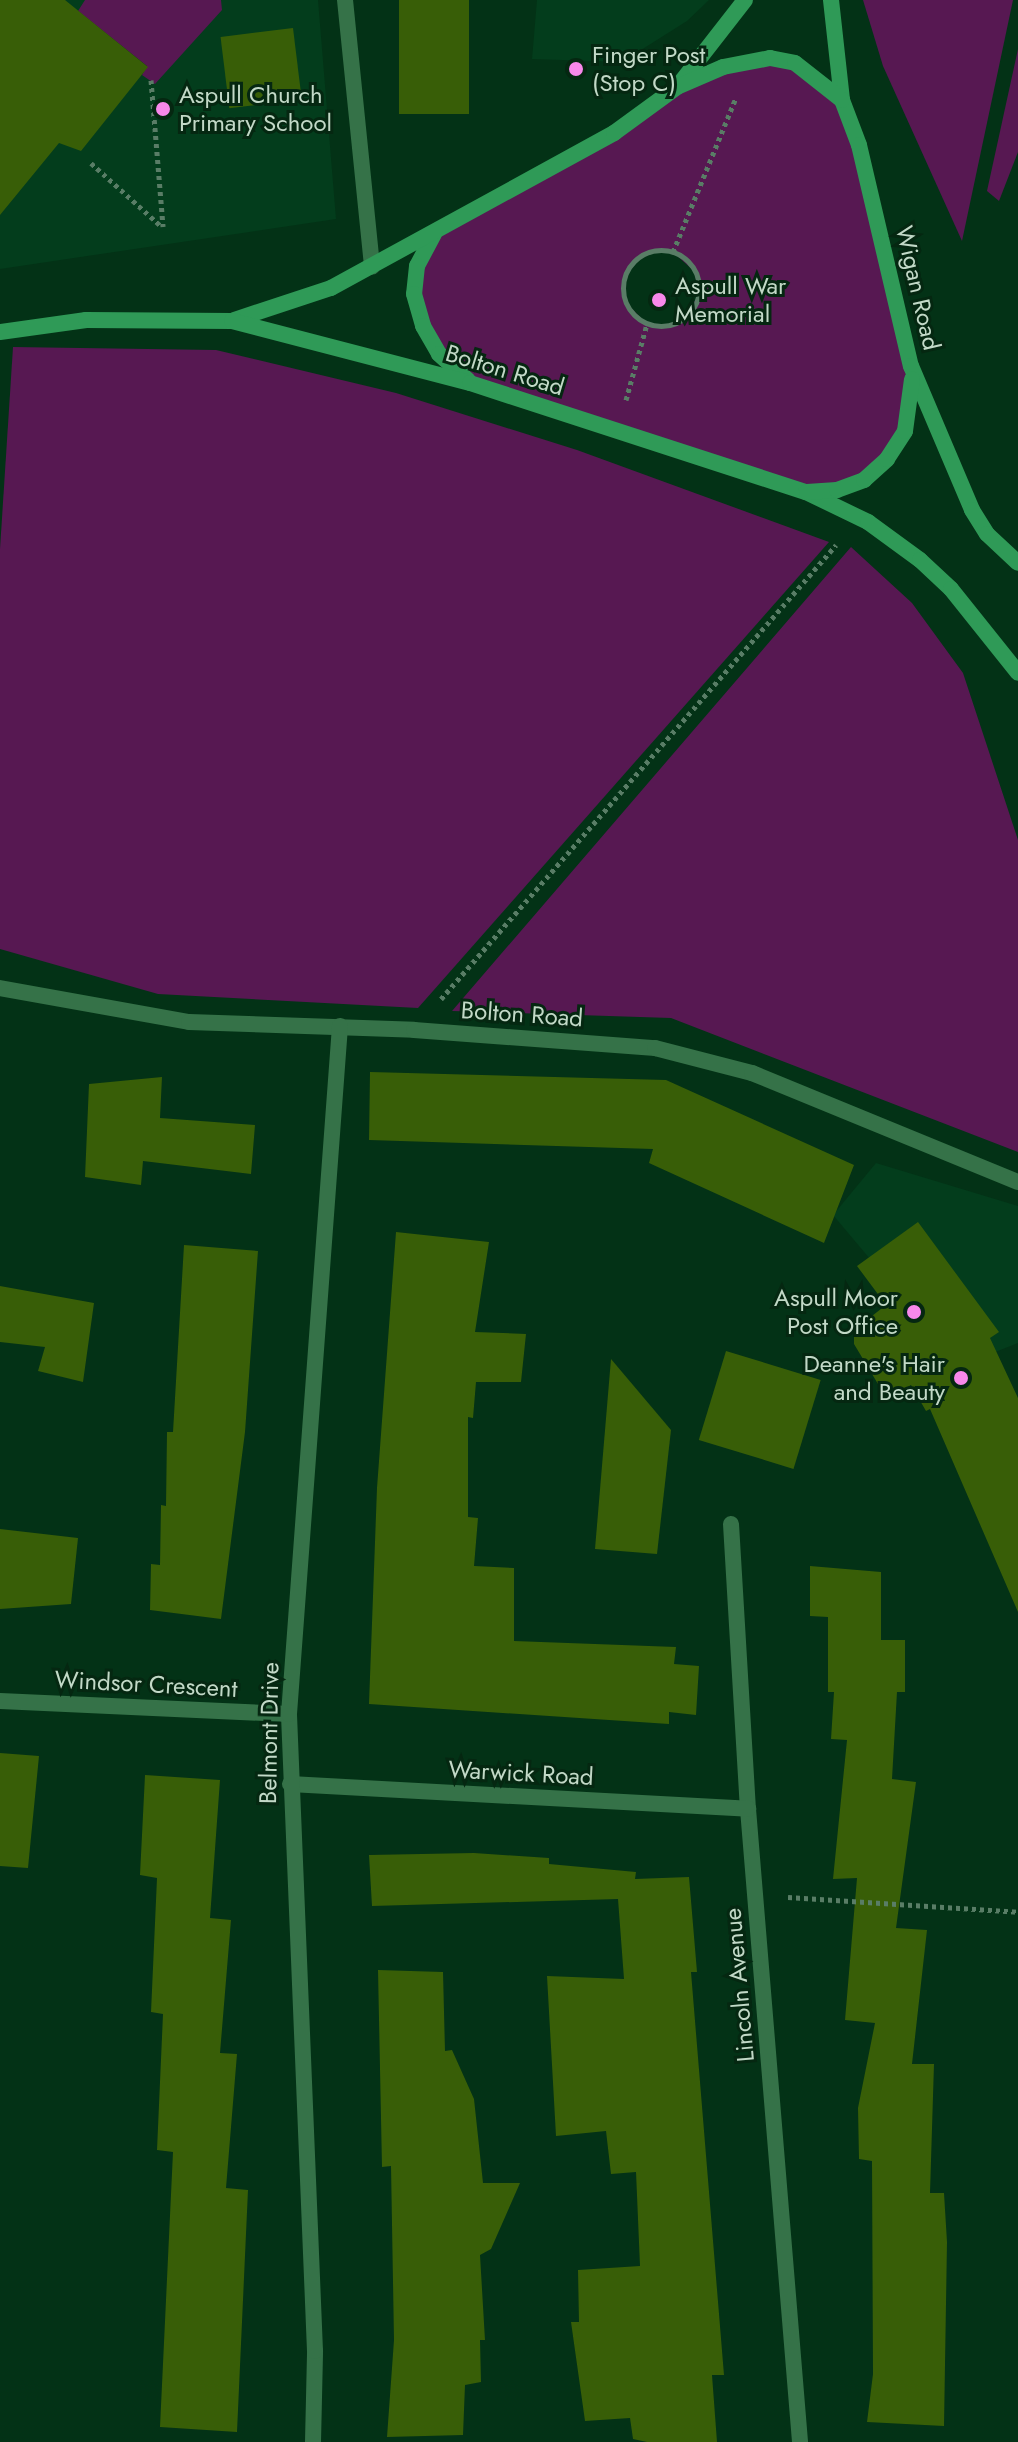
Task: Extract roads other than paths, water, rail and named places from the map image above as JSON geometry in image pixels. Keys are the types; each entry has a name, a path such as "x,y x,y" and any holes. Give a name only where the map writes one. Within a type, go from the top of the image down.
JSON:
{"main road":[{"path":"677,87 745,0"},
{"name":"Wigan Road","path":"831,0 842,100 859,145 911,366 972,510 987,534 1018,563"},
{"path":"677,87 751,60 795,63 842,100"},
{"name":"Bolton Road","path":"232,321 304,301 372,267 614,133 677,87"},
{"path":"435,232 417,266 414,294 423,326 439,354 470,383"},
{"name":"Bolton Road","path":"0,332 86,320 232,321 470,383 806,492 859,518 951,589 1018,673"},
{"name":"Bolton Road","path":"806,492 837,490 864,480 887,459 905,431 914,398 911,366"}],"street":[{"path":"345,0 372,267"},
{"name":"Bolton Road","path":"0,988 189,1022 414,1030 655,1048 752,1073 939,1153 1018,1182"},
{"name":"Belmont Drive","path":"313,2442 315,2351 289,1714 340,1026"},
{"name":"Lincoln Avenue","path":"731,1524 748,1809 800,2442"},
{"name":"Windsor Crescent","path":"0,1701 289,1714"},
{"name":"Warwick Road","path":"290,1784 748,1809"}],"place":[{"name":"Finger Post (Stop C)","path":"576,69"},
{"name":"Aspull Church Primary School","path":"163,109"},
{"name":"Aspull War Memorial","path":"659,300"},
{"name":"Aspull Moor Post Office","path":"914,1312"},
{"name":"Deanne's Hair and Beauty","path":"961,1378"}]}
